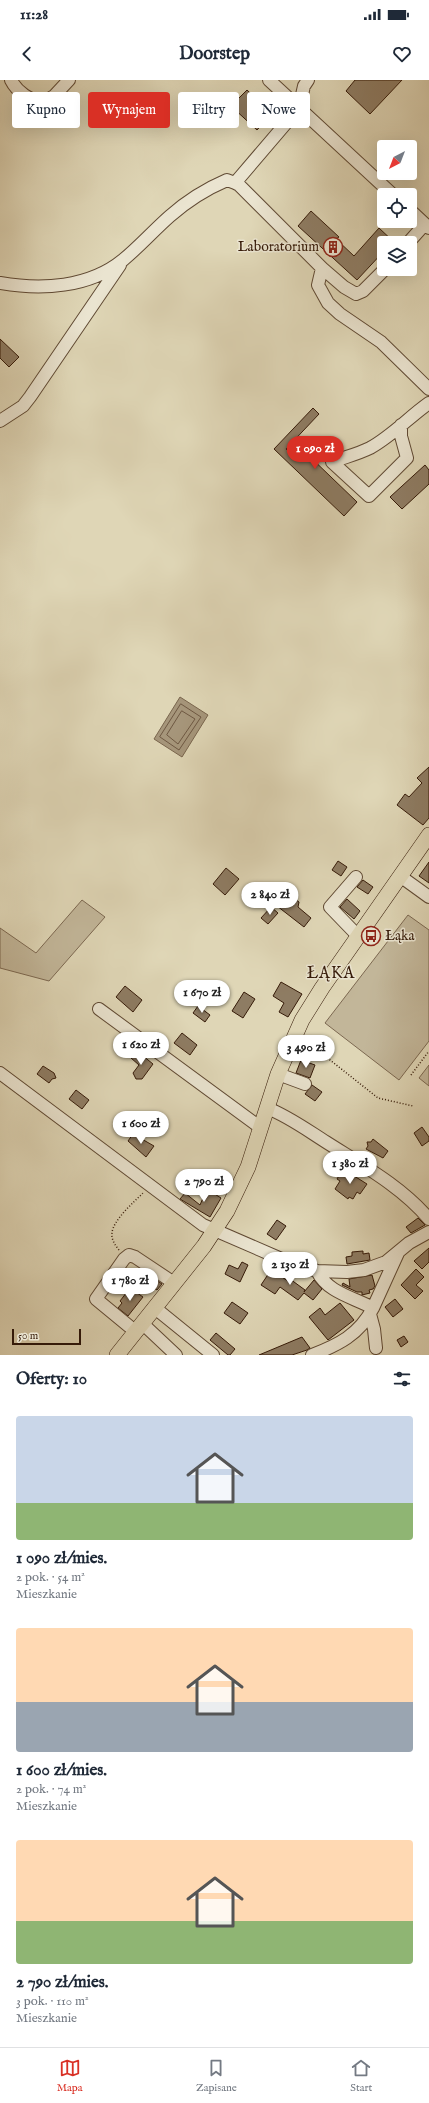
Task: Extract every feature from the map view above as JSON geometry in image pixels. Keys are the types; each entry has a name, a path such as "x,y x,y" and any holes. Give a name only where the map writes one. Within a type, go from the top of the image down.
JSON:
{"main road":[{"path":"117,1355 214,1231 227,1211 240,1185 261,1128 278,1074 302,1020 400,876 428,840"}],"street":[{"path":"11,80 15,87 26,97 44,102 54,96 69,80"},
{"path":"269,80 282,92"},
{"path":"303,92 304,86 308,80"},
{"path":"310,118 386,188"},
{"path":"235,183 282,128"},
{"path":"0,421 23,406 30,397 122,261 169,216 192,198 227,180 239,185 322,268 344,287 356,294 363,291 377,276"},
{"path":"416,236 427,226 417,217"},
{"path":"0,283 15,286 72,284 104,272 122,261"},
{"path":"322,268 318,285 328,303 340,314 381,342 429,389"},
{"path":"401,425 401,436 407,458 369,496 332,462 369,448 429,403"},
{"path":"400,876 429,897"},
{"path":"356,877 330,907 358,936"},
{"path":"99,1009 261,1128"},
{"path":"0,1073 203,1225 286,1261 317,1271 347,1272 364,1270 386,1262 409,1243 429,1232"},
{"path":"278,1074 305,1084"},
{"path":"267,1108 301,1126 392,1185 413,1201 429,1219"},
{"path":"312,1355 334,1347 346,1340 359,1328 371,1311 399,1252"},
{"path":"174,1283 135,1257 129,1255 124,1258 96,1299 176,1355"},
{"path":"317,1271 320,1277 334,1290 371,1311"},
{"path":"155,1308 213,1355"},
{"path":"371,1311 376,1348"}],"path":[{"path":"303,1038 378,1098 413,1106"},
{"path":"412,1074 429,1051"},
{"path":"124,1258 113,1241 112,1232 125,1211 151,1186"}],"shaded area":[{"path":"82,900 105,917 49,981 0,968 0,928 36,953"},
{"path":"408,915 429,930 429,1041 399,1080 325,1023"},
{"path":"429,1065 429,1086 419,1078"}],"water":[{"path":"180,697 208,715 182,757 154,739"}],"building":[{"path":"355,80 402,80 370,114 346,91"},
{"path":"247,90 249,92 247,92 247,121 239,113 239,98"},
{"name":"Laboratorium","path":"311,211 339,237 336,239 354,256 379,228 388,236 377,236 377,259 357,280 298,226"},
{"path":"0,339 19,357 9,367 0,358"},
{"path":"313,408 319,414 286,449 297,460 305,452 357,502 344,516 274,449"},
{"path":"425,465 429,470 429,484 402,509 390,497"},
{"path":"429,767 429,818 423,825 397,805 405,794 409,797 422,783 417,778"},
{"path":"338,861 347,867 341,876 332,870"},
{"path":"429,862 429,883 419,876"},
{"path":"226,868 239,879 225,895 213,884"},
{"path":"363,880 373,887 368,894 357,887"},
{"path":"284,897 289,901 292,897 299,902 298,907 311,918 304,927 277,906"},
{"path":"347,899 360,911 354,919 340,907"},
{"path":"271,907 278,913 268,924 261,918"},
{"path":"281,982 302,994 288,1017 279,1012 284,1003 273,996"},
{"path":"125,986 142,1000 133,1012 116,997"},
{"path":"244,992 255,999 243,1018 232,1011"},
{"path":"198,1006 210,1015 205,1022 193,1013"},
{"path":"182,1033 197,1045 190,1055 174,1043"},
{"path":"137,1051 153,1064 142,1079 136,1079 133,1073 139,1065 131,1058"},
{"path":"301,1060 315,1065 310,1078 296,1073"},
{"path":"43,1066 54,1073 56,1078 52,1079 49,1083 37,1074"},
{"path":"312,1085 322,1092 315,1101 305,1094"},
{"path":"76,1090 89,1100 82,1109 69,1099"},
{"path":"422,1127 429,1137 429,1141 422,1146 414,1133"},
{"path":"133,1134 154,1146 146,1157 128,1141"},
{"path":"373,1139 388,1151 383,1158 366,1149 368,1146 367,1142 371,1142"},
{"path":"343,1169 367,1184 360,1194 357,1192 353,1199 349,1197 348,1199 335,1189 340,1181 337,1179"},
{"path":"210,1191 221,1198 210,1217 180,1199 185,1193 200,1205 203,1198 206,1199"},
{"path":"418,1218 425,1225 411,1233 406,1227"},
{"path":"277,1220 286,1226 276,1240 267,1234"},
{"path":"429,1248 429,1262 422,1269 414,1261"},
{"path":"363,1251 363,1254 369,1253 370,1260 347,1264 346,1257 352,1256 352,1252"},
{"path":"242,1262 248,1265 240,1282 225,1274 229,1265 238,1269"},
{"path":"416,1269 424,1277 416,1285 423,1291 415,1299 401,1285"},
{"path":"271,1270 288,1281 290,1279 305,1290 304,1292 314,1280 322,1289 313,1300 304,1293 298,1300 280,1287 275,1294 261,1285"},
{"path":"372,1275 375,1286 373,1289 369,1290 370,1293 362,1295 362,1292 357,1292 342,1285 343,1283 350,1287 349,1279"},
{"path":"156,1280 162,1284 157,1290 151,1286"},
{"path":"130,1288 143,1297 128,1316 118,1308 122,1303 120,1301"},
{"path":"395,1299 403,1309 393,1317 385,1307"},
{"path":"232,1302 248,1313 240,1324 224,1313"},
{"path":"340,1303 354,1320 328,1340 309,1317 320,1308 325,1315"},
{"path":"216,1333 235,1349 230,1355 210,1340"},
{"path":"404,1336 408,1342 401,1347 397,1340"},
{"path":"302,1337 310,1348 307,1350 292,1355 259,1355"}],"place":[{"name":"Laboratorium","path":"333,247"},
{"name":"Łąka","path":"371,936"}],"district":[{"name":"ŁĄKA","path":"331,974"}]}
